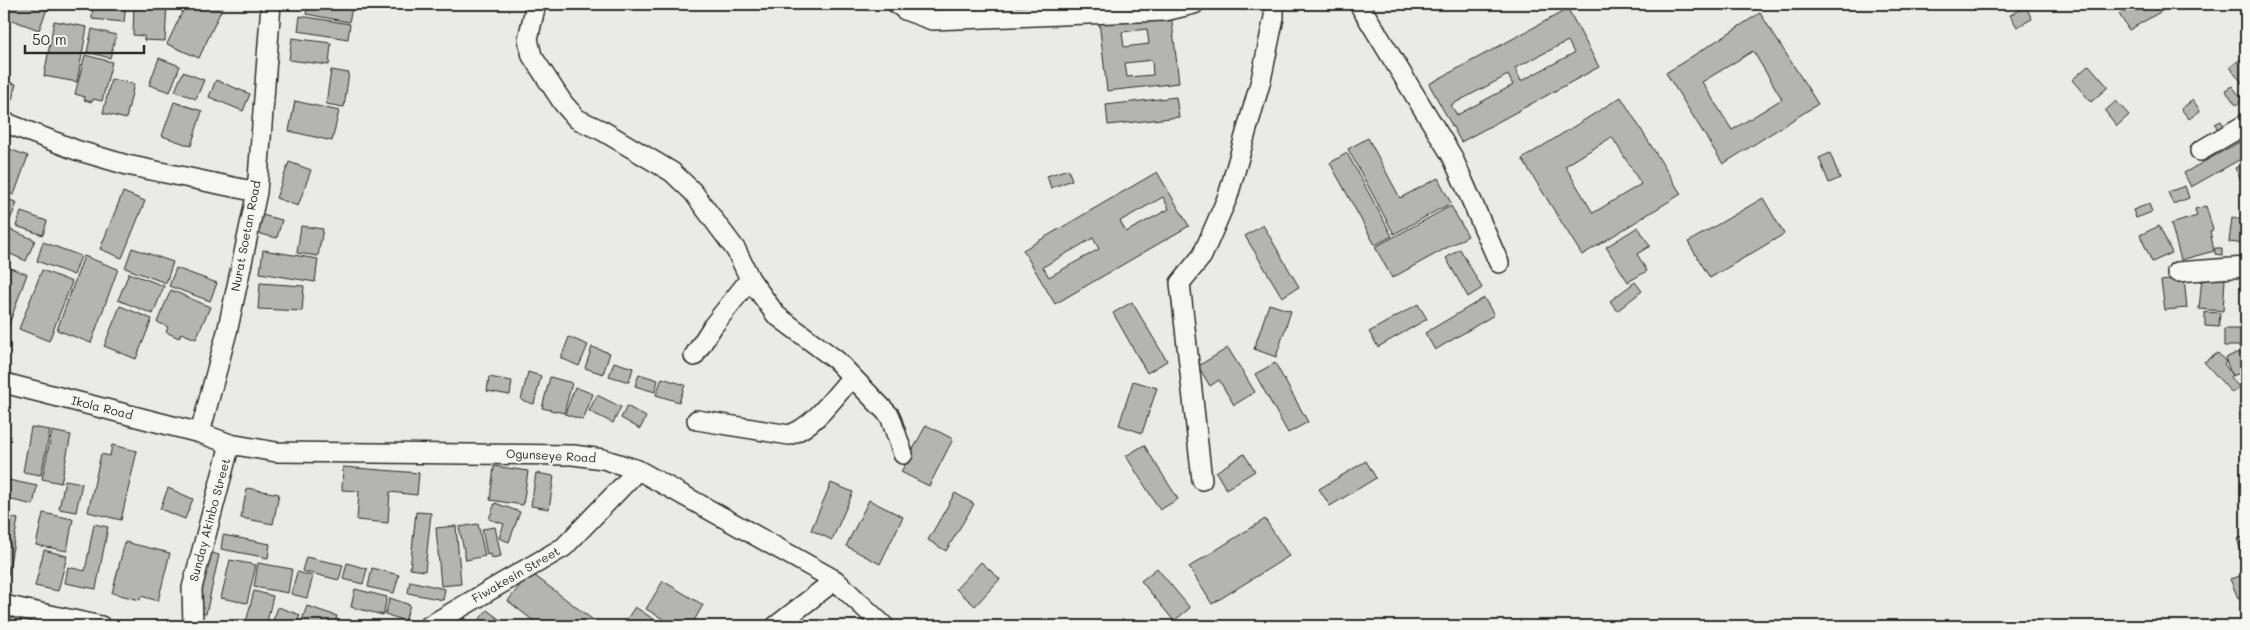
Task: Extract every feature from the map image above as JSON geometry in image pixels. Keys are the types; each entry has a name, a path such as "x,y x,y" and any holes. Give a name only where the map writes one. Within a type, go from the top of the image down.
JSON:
{"street":[{"name":"Nurat Soetan Road","path":"200,433 228,328 257,192 271,4"},
{"path":"536,4 528,39 532,56 563,103 577,119 603,131 672,172 692,192 736,250 750,279 776,315 823,349 890,416 903,454"},
{"path":"897,4 905,10 932,20 1165,11 1194,4"},
{"path":"1202,480 1180,283 1202,256 1228,196 1261,80 1274,17 1274,4"},
{"path":"1359,4 1452,156 1499,263"},
{"path":"4,122 76,150 127,165 257,192"},
{"path":"2200,151 2246,124"},
{"path":"2177,272 2246,266"},
{"path":"694,356 750,279"},
{"path":"697,420 721,426 789,435 798,432 811,421 852,377"},
{"name":"Ikola Road","path":"4,383 200,433"},
{"path":"200,433 230,444"},
{"name":"Ogunseye Road","path":"230,444 276,452 573,455 602,459 638,470 834,580 884,626"},
{"name":"Sunday Akinbo Street","path":"193,626 192,588 230,444"},
{"name":"Fiwakesin Street","path":"429,626 564,547 638,470"},
{"path":"776,626 834,580"},
{"path":"4,605 101,626"}],"building":[{"path":"7,4 33,4 47,9 39,30 4,17"},
{"path":"93,4 126,4 124,22 92,19"},
{"path":"134,4 167,4 165,41 144,40 144,36 133,35"},
{"path":"186,4 224,4 199,58 167,44"},
{"path":"308,4 329,4 352,8 349,22 306,14"},
{"path":"952,4 979,4 980,9 952,11"},
{"path":"2137,4 2174,4 2129,30 2119,14"},
{"path":"2026,7 2032,19 2017,27 2010,15"},
{"path":"1568,9 1599,67 1461,142 1429,84","holes":["1568,41 1574,53 1521,81 1515,68","1508,75 1513,85 1457,115 1451,105"]},
{"path":"1171,13 1179,83 1107,91 1099,21","holes":["1147,29 1149,44 1124,47 1122,32","1152,60 1153,75 1127,77 1125,63"]},
{"path":"1760,13 1818,104 1723,164 1666,73","holes":["1753,51 1782,99 1732,130 1702,82"]},
{"path":"300,16 350,24 348,39 298,31"},
{"path":"54,21 87,27 77,82 44,76"},
{"path":"92,29 116,35 110,58 87,52"},
{"path":"292,38 331,43 329,65 289,60"},
{"path":"85,55 112,62 102,101 93,99 92,102 84,100 85,97 75,94"},
{"path":"159,58 180,66 170,92 149,85"},
{"path":"2242,58 2246,63 2246,88 2230,67"},
{"path":"2089,65 2108,87 2091,102 2072,80"},
{"path":"331,70 349,73 344,107 326,104"},
{"path":"183,72 204,80 196,99 175,91"},
{"path":"111,79 134,84 126,119 103,113"},
{"path":"216,80 250,94 243,111 209,97"},
{"path":"4,81 16,84 12,100 4,98"},
{"path":"2232,86 2243,100 2236,105 2225,90"},
{"path":"1176,97 1179,117 1108,125 1106,105"},
{"path":"1621,97 1681,194 1582,255 1522,159","holes":["1612,137 1641,184 1593,213 1565,166"]},
{"path":"2193,100 2200,111 2189,119 2181,109"},
{"path":"295,101 339,111 332,141 289,131"},
{"path":"2116,101 2129,115 2117,126 2105,111"},
{"path":"174,102 202,111 191,146 162,136"},
{"path":"2221,121 2224,127 2218,130 2215,124"},
{"path":"1368,138 1400,198 1438,178 1451,203 1394,234 1348,149"},
{"path":"2241,141 2246,150 2246,156 2191,187 2184,173"},
{"path":"4,147 28,156 14,195 4,191"},
{"path":"1347,153 1392,236 1375,245 1330,163"},
{"path":"1830,153 1840,178 1829,183 1819,158"},
{"path":"289,162 311,170 298,206 276,198"},
{"path":"2246,163 2246,178 2241,181 2235,168"},
{"path":"1068,169 1072,180 1051,188 1047,176"},
{"path":"1157,172 1189,226 1055,304 1023,250","holes":["1163,197 1169,209 1126,232 1120,221","1093,238 1099,249 1049,277 1043,267"]},
{"path":"2185,186 2189,198 2173,204 2168,192"},
{"path":"123,192 145,201 122,258 100,249"},
{"path":"4,197 17,203 10,220 4,217"},
{"path":"1763,198 1784,234 1710,278 1688,242"},
{"path":"2149,204 2152,212 2136,218 2133,210"},
{"path":"1451,206 1468,236 1392,278 1375,247"},
{"path":"2206,206 2213,230 2210,231 2214,251 2181,260 2171,224 2197,216 2195,209"},
{"path":"21,212 47,221 43,235 16,226"},
{"path":"262,215 282,220 277,238 257,233"},
{"path":"2232,218 2246,220 2246,244 2229,242"},
{"path":"1263,225 1299,287 1282,297 1245,236"},
{"path":"301,226 323,229 318,256 297,253"},
{"path":"2159,226 2172,253 2152,262 2140,235"},
{"path":"4,227 35,240 26,261 4,251"},
{"path":"1638,227 1650,246 1637,254 1647,271 1628,282 1606,247"},
{"path":"43,242 81,256 74,275 37,261"},
{"path":"132,248 173,262 166,283 125,268"},
{"path":"2215,248 2222,248 2222,255 2215,254"},
{"path":"1460,249 1482,288 1468,297 1446,258"},
{"path":"263,250 318,259 315,282 260,273"},
{"path":"84,256 118,269 91,343 57,330"},
{"path":"4,266 27,274 7,330 4,329"},
{"path":"176,268 217,283 210,301 169,286"},
{"path":"42,270 72,282 49,341 19,329"},
{"path":"129,273 164,286 153,314 118,300"},
{"path":"2202,277 2225,279 2223,311 2199,309"},
{"path":"2184,278 2187,308 2165,310 2161,281"},
{"path":"1635,282 1642,291 1617,311 1610,301"},
{"path":"260,283 304,286 302,311 258,309"},
{"path":"171,290 210,307 196,339 181,333 179,338 166,332 168,327 157,322"},
{"path":"1484,298 1494,315 1435,350 1425,333"},
{"path":"1132,302 1167,361 1147,373 1113,313"},
{"path":"1269,304 1291,311 1276,357 1254,349"},
{"path":"1418,304 1427,319 1378,347 1369,332"},
{"path":"120,306 152,319 136,359 104,346"},
{"path":"2205,312 2220,313 2219,327 2205,326"},
{"path":"2224,329 2246,329 2246,346 2224,346"},
{"path":"569,337 588,345 579,366 561,358"},
{"path":"592,347 610,353 603,374 585,368"},
{"path":"1228,348 1255,392 1234,405 1219,380 1210,386 1198,366"},
{"path":"2246,349 2246,371 2232,376 2225,358"},
{"path":"2218,353 2226,362 2224,364 2232,375 2230,377 2239,387 2232,393 2204,362"},
{"path":"614,362 633,368 629,382 609,376"},
{"path":"1275,363 1308,422 1288,433 1255,374"},
{"path":"528,372 541,376 534,404 521,400"},
{"path":"639,374 658,380 655,392 635,386"},
{"path":"489,377 512,381 510,395 487,391"},
{"path":"550,377 572,383 564,413 542,408"},
{"path":"662,378 685,385 679,402 656,395"},
{"path":"1133,381 1157,388 1142,433 1119,425"},
{"path":"575,387 593,394 583,420 565,414"},
{"path":"597,395 621,407 613,423 589,411"},
{"path":"627,406 646,417 640,429 621,418"},
{"path":"4,413 8,413 4,431"},
{"path":"926,425 953,439 929,486 901,472"},
{"path":"31,427 50,430 41,475 23,472"},
{"path":"52,431 71,435 61,483 42,479"},
{"path":"112,445 137,451 121,520 88,512 101,454 110,456"},
{"path":"1144,445 1178,499 1160,510 1126,456"},
{"path":"1244,454 1255,471 1226,489 1216,472"},
{"path":"1366,461 1376,478 1330,506 1319,489"},
{"path":"494,466 528,471 523,505 490,500"},
{"path":"343,467 419,473 417,495 390,492 388,523 357,520 359,491 342,490"},
{"path":"536,473 554,476 549,509 531,506"},
{"path":"4,479 37,486 33,505 4,498"},
{"path":"65,480 82,483 76,512 59,509"},
{"path":"831,483 853,492 832,540 811,530"},
{"path":"168,488 193,499 185,519 160,509"},
{"path":"247,488 279,494 273,524 241,518"},
{"path":"955,493 974,504 946,551 928,540"},
{"path":"869,500 903,517 880,564 846,546"},
{"path":"495,503 520,512 509,542 499,538 504,524 489,519"},
{"path":"416,512 431,513 425,571 410,569"},
{"path":"43,513 73,519 67,551 36,545"},
{"path":"4,516 18,519 8,575 4,574"},
{"path":"1265,519 1289,556 1212,604 1189,567"},
{"path":"94,524 108,527 96,589 65,583 68,567 85,571"},
{"path":"478,524 485,556 466,560 459,527"},
{"path":"456,526 461,584 441,586 436,528"},
{"path":"495,527 501,556 492,558 491,554 487,555 482,529"},
{"path":"223,535 270,544 268,558 221,549"},
{"path":"2246,536 2246,565 2237,539"},
{"path":"125,542 170,553 158,601 141,596 140,600 112,593"},
{"path":"44,550 67,556 58,591 35,586"},
{"path":"205,551 219,555 206,614 192,611"},
{"path":"306,557 343,565 339,580 302,571"},
{"path":"230,560 256,565 247,603 221,598"},
{"path":"981,562 1000,579 975,606 956,589"},
{"path":"258,563 292,569 288,593 254,587"},
{"path":"347,563 367,569 363,584 343,579"},
{"path":"372,568 399,575 394,593 368,587"},
{"path":"1157,568 1190,608 1174,621 1141,581"},
{"path":"297,572 313,576 307,598 291,594"},
{"path":"530,572 601,626 540,626 508,601"},
{"path":"2246,574 2246,594 2238,598 2230,579"},
{"path":"410,581 445,589 443,600 408,593"},
{"path":"663,581 703,605 691,626 675,626 646,609"},
{"path":"355,589 387,597 383,615 351,607"},
{"path":"254,591 273,596 266,626 245,626"},
{"path":"390,598 410,605 405,621 385,614"},
{"path":"2246,605 2246,621 2245,622 2240,607"},
{"path":"307,606 337,616 334,626 300,626"},
{"path":"278,607 300,615 296,626 271,626"},
{"path":"635,607 664,626 622,626"},
{"path":"487,610 508,626 475,625"},
{"path":"464,618 473,626 457,626"}]}
